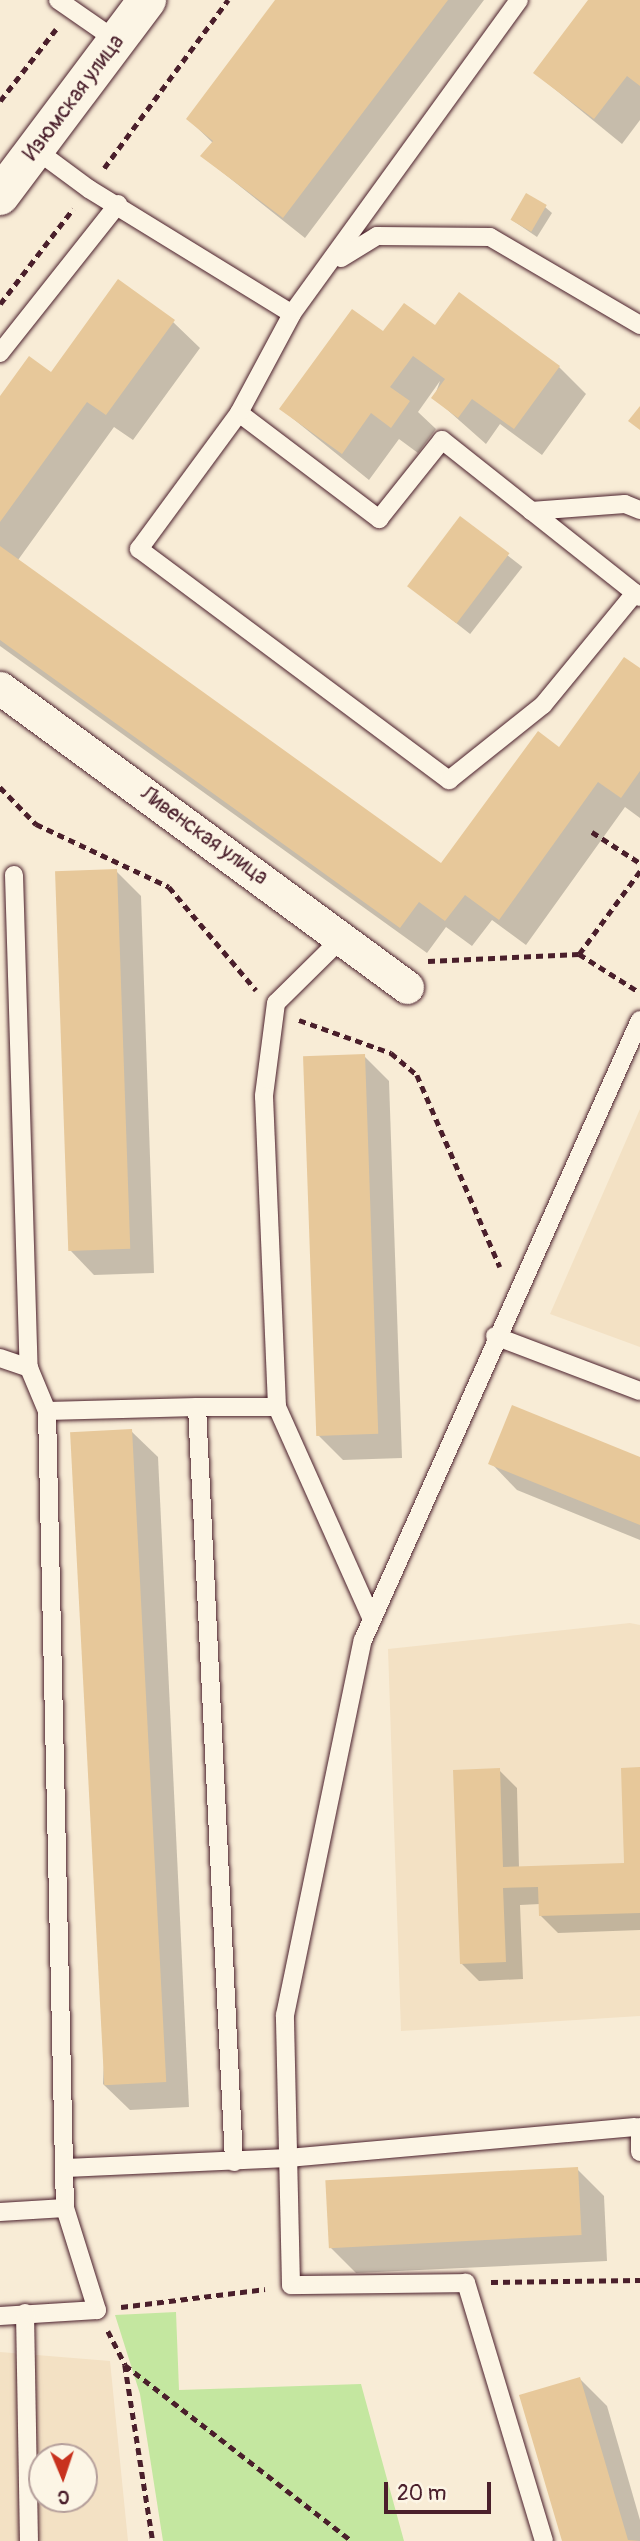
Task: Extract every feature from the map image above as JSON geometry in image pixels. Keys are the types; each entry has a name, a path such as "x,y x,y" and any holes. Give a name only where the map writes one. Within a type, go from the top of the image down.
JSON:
{"street":[{"name":"Изюмская улица","path":"0,196 147,0"},
{"name":"Ливенская улица","path":"0,688 407,986"}],"lane":[{"path":"239,413 379,519 442,440 638,595 543,705 449,780 139,548 239,413 292,314 335,261 519,0"},
{"path":"65,4 117,41"},
{"path":"35,149 89,189 118,204 292,314"},
{"path":"0,353 118,204"},
{"path":"335,261 377,236 489,237 640,325"},
{"path":"531,511 625,504 640,510"},
{"path":"0,2316 97,2310 65,2208 47,1411 29,1368 14,875"},
{"path":"343,937 276,1003 264,1096 277,1407 372,1619"},
{"path":"544,2541 466,2283 291,2285 285,2015 372,1619 495,1336 640,1020"},
{"path":"495,1336 640,1391"},
{"path":"0,1358 29,1368"},
{"path":"197,1407 234,2162"},
{"path":"47,1411 277,1407"},
{"path":"65,2168 234,2162 638,2127 640,2152"},
{"path":"0,2212 65,2208"},
{"path":"25,2314 29,2541"}],"path":[{"path":"0,304 89,189 228,0"},
{"path":"0,101 65,4"},
{"path":"0,788 36,824 169,887 275,1012 391,1053 417,1075 513,1297"},
{"path":"592,832 640,863"},
{"path":"579,954 640,871"},
{"path":"377,964 579,954 640,993"},
{"path":"466,2283 640,2280"},
{"path":"153,2541 125,2365 97,2310 291,2285"},
{"path":"125,2365 352,2541"}],"shaded area":[{"path":"640,1109 640,1347 550,1314"},
{"path":"630,1623 640,1625 640,2016 401,2031 388,1649"},
{"path":"0,2352 110,2361 128,2541 0,2541"}],"green space":[{"path":"176,2312 179,2390 361,2384 404,2541 163,2541 140,2394 115,2315"}],"building":[{"path":"275,0 448,0 283,218 200,156 213,141 186,119"},
{"path":"588,0 640,0 640,86 627,76 594,119 533,73"},
{"path":"526,193 547,205 531,232 510,220"},
{"path":"118,279 175,320 106,415 87,402 0,522 0,396 29,356 51,372"},
{"path":"459,292 560,366 514,429 472,399 458,418 431,398 445,379 413,356 390,387 410,401 391,428 371,413 342,454 279,409 352,309 383,331 404,303 435,325"},
{"path":"640,406 640,430 628,421"},
{"path":"460,516 510,553 457,624 407,586"},
{"path":"0,546 441,863 538,731 559,747 624,657 640,668 640,771 621,798 598,782 499,920 465,895 445,921 419,902 400,928 0,640"},
{"path":"117,869 130,1249 68,1251 55,871"},
{"path":"365,1054 378,1434 316,1436 303,1056"},
{"path":"512,1405 640,1457 640,1525 488,1464"},
{"path":"132,1429 166,2082 104,2085 70,1432"},
{"path":"640,1767 640,1913 539,1916 538,1887 503,1888 506,1962 460,1964 453,1770 500,1768 503,1867 624,1863 621,1768"},
{"path":"578,2167 582,2235 329,2248 325,2180"},
{"path":"580,2377 628,2540 640,2541 562,2541 519,2395"}]}
